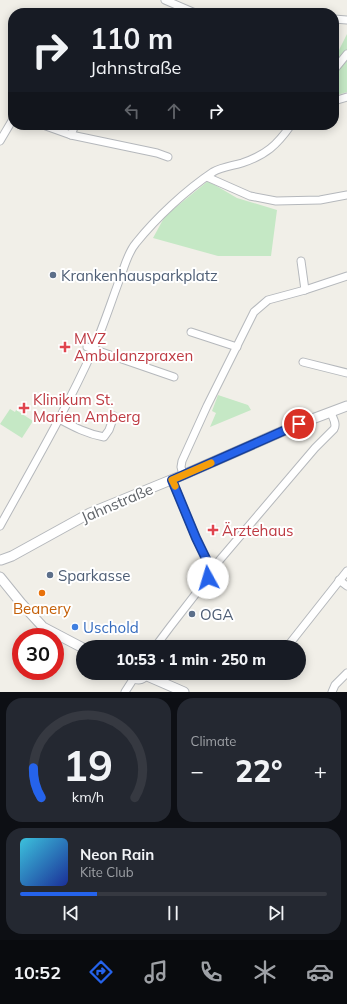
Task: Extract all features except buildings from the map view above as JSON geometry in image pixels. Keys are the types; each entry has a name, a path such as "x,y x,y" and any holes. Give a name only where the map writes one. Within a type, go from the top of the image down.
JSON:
{"street":[{"path":"165,0 183,8"},
{"path":"339,64 347,54"},
{"path":"0,141 8,127"},
{"path":"57,130 71,135 157,153 168,157"},
{"path":"71,135 73,130"},
{"path":"0,526 59,419 134,245 165,211 207,177 221,169 251,159 271,149 287,130"},
{"path":"207,177 250,196 276,201 320,200 347,195"},
{"path":"301,261 305,290"},
{"path":"183,475 181,467 182,461 207,406 254,312 268,300 347,276"},
{"path":"191,332 237,347"},
{"path":"90,348 174,377"},
{"path":"303,362 347,373"},
{"name":"Jahnstraße","path":"0,562 90,513 172,480 299,424 347,406"},
{"path":"209,565 218,562 315,448 334,429 336,423 331,413"},
{"path":"59,419 87,433 104,437 109,430 114,416"},
{"path":"160,640 208,578 210,567 196,538 172,480"},
{"path":"293,640 347,571"},
{"path":"0,577 21,603 43,626 76,644"},
{"path":"340,580 347,586"},
{"path":"332,692 335,685 347,673"},
{"path":"125,692 130,680"},
{"path":"158,680 184,692"}],"green space":[{"path":"347,34 347,92 339,94 339,50"},
{"path":"208,181 237,198 277,210 271,256 218,256 153,238 165,216"},
{"path":"218,395 248,405 251,410 210,427 216,413 212,411"},
{"path":"10,409 15,412 16,410 33,421 22,438 0,424"}],"slow traffic":[{"path":"175,486 172,480 211,463"}],"place":[{"name":"Krankenhausparkplatz","path":"53,275"},
{"name":"MVZ Ambulanzpraxen","path":"65,347"},
{"name":"Klinikum St. Marien Amberg","path":"24,408"},
{"name":"Ärztehaus","path":"213,530"},
{"name":"Sparkasse","path":"50,575"},
{"name":"Beanery","path":"42,593"},
{"name":"OGA","path":"192,614"},
{"name":"Uschold","path":"75,627"}],"route":[{"path":"208,578 210,567 196,538 172,480 299,424"}]}
